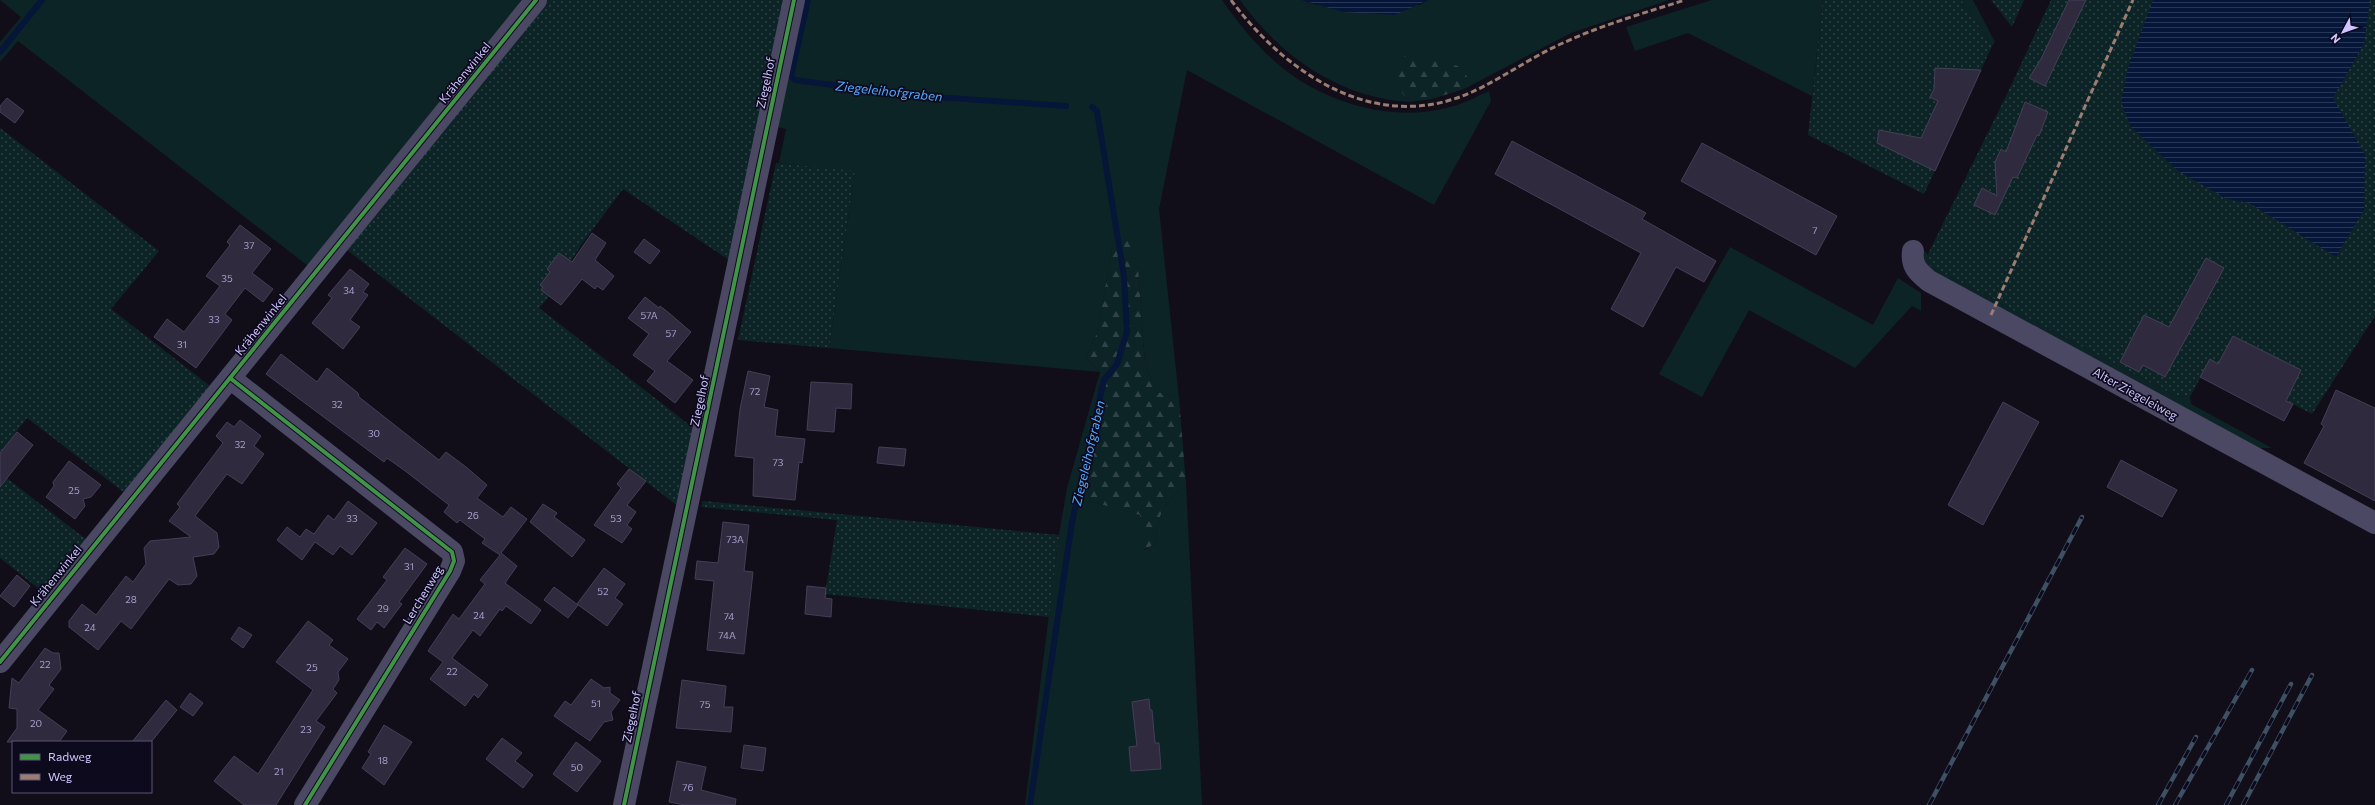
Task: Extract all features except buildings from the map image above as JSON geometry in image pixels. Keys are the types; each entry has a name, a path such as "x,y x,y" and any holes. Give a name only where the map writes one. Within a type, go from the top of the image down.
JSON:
{"street":[{"name":"Krähenwinkel","path":"0,662 536,0"},
{"name":"Ziegelhof","path":"624,805 794,0"},
{"name":"Alter Ziegeleiweg","path":"1913,252 1912,261 1929,281 2375,523"},
{"name":"Lerchenweg","path":"230,378 446,544 452,552 454,561 450,571 305,805"}],"green space":[{"path":"0,0 526,0 308,266 18,41 0,62 0,42 21,17"},
{"path":"546,0 787,0 732,262 623,189 581,245 549,296 539,308 696,430 679,507 347,250"},
{"path":"801,0 1222,0 1251,37 1285,70 1302,82 1342,101 1363,107 1407,113 1450,107 1489,91 1491,101 1434,205 1187,70 1159,209 1179,398 1157,392 1145,365 1138,266 1112,249 1097,333 1086,358 1100,372 829,348 855,172 779,163 786,129 778,127"},
{"path":"1240,0 1302,0 1316,5 1420,5 1428,0 1669,0 1571,33 1464,89 1467,76 1404,96 1409,102 1383,99 1359,92 1335,83 1313,70 1273,39"},
{"path":"1712,0 1823,0 1812,96 1688,33 1635,51 1626,27"},
{"path":"1823,0 1961,0 1992,46 1924,194 1808,135"},
{"path":"1961,0 1973,0 1995,42 1992,46"},
{"path":"1991,0 2024,0 2012,27"},
{"path":"2051,0 2375,0 2375,316 2312,414 2210,360 2190,397 2176,396 1930,266 1928,254 2007,94"},
{"path":"1406,55 1458,66 1467,76 1464,89 1432,99 1409,102 1401,89 1395,65"},
{"path":"0,128 159,251 111,309 210,386 125,493 27,418 0,453"},
{"path":"776,163 855,171 829,348 738,340"},
{"path":"1121,236 1129,238 1138,266 1145,365 1157,392 1179,398 1186,484 1166,504 1158,524 1155,544 1143,550 1140,515 1089,501 1100,372 1086,358 1097,333 1112,249"},
{"path":"1730,247 1873,325 1898,278 1921,293 1921,311 1912,306 1855,368 1749,310 1702,397 1659,374"},
{"path":"1921,249 1928,254 1930,266 2176,396 2190,397 2191,404 2272,448 2255,448 1921,269"},
{"path":"1100,372 1089,501 1141,515 1144,550 1155,544 1158,524 1166,504 1186,484 1202,805 1025,805 1059,535 1067,488"},
{"path":"0,473 87,540 47,595 0,558"},
{"path":"703,501 1059,535 1049,617 825,594 837,520 701,507"}],"water":[{"path":"1302,0 1428,0 1395,15 1343,12"},
{"path":"2153,0 2370,0 2364,44 2333,98 2365,155 2364,210 2336,257 2249,203 2227,199 2178,171 2131,127 2121,102 2128,68"}],"waterway":[{"path":"0,52 42,0"},
{"name":"Ziegeleihofgraben","path":"808,0 791,76 795,80 907,95 1066,106"},
{"name":"Ziegeleihofgraben","path":"1030,805 1072,522 1104,380 1117,364 1127,332 1124,276 1097,111 1092,107"}],"railway":[{"path":"1929,805 2082,517"},
{"path":"2175,805 2252,670"},
{"path":"2243,805 2312,675"},
{"path":"2226,805 2291,684"},
{"path":"2158,805 2196,737"}],"marked path":[{"path":"1231,0 1254,27 1279,52 1307,73 1337,90 1369,102 1402,106 1437,103 1472,92 1551,49 1578,37 1623,20 1685,0"},
{"path":"1991,315 2133,0"}],"cycle path":[{"path":"0,662 536,0"},
{"path":"624,805 794,0"},
{"path":"230,378 452,552 454,561 450,571 305,805"}]}
